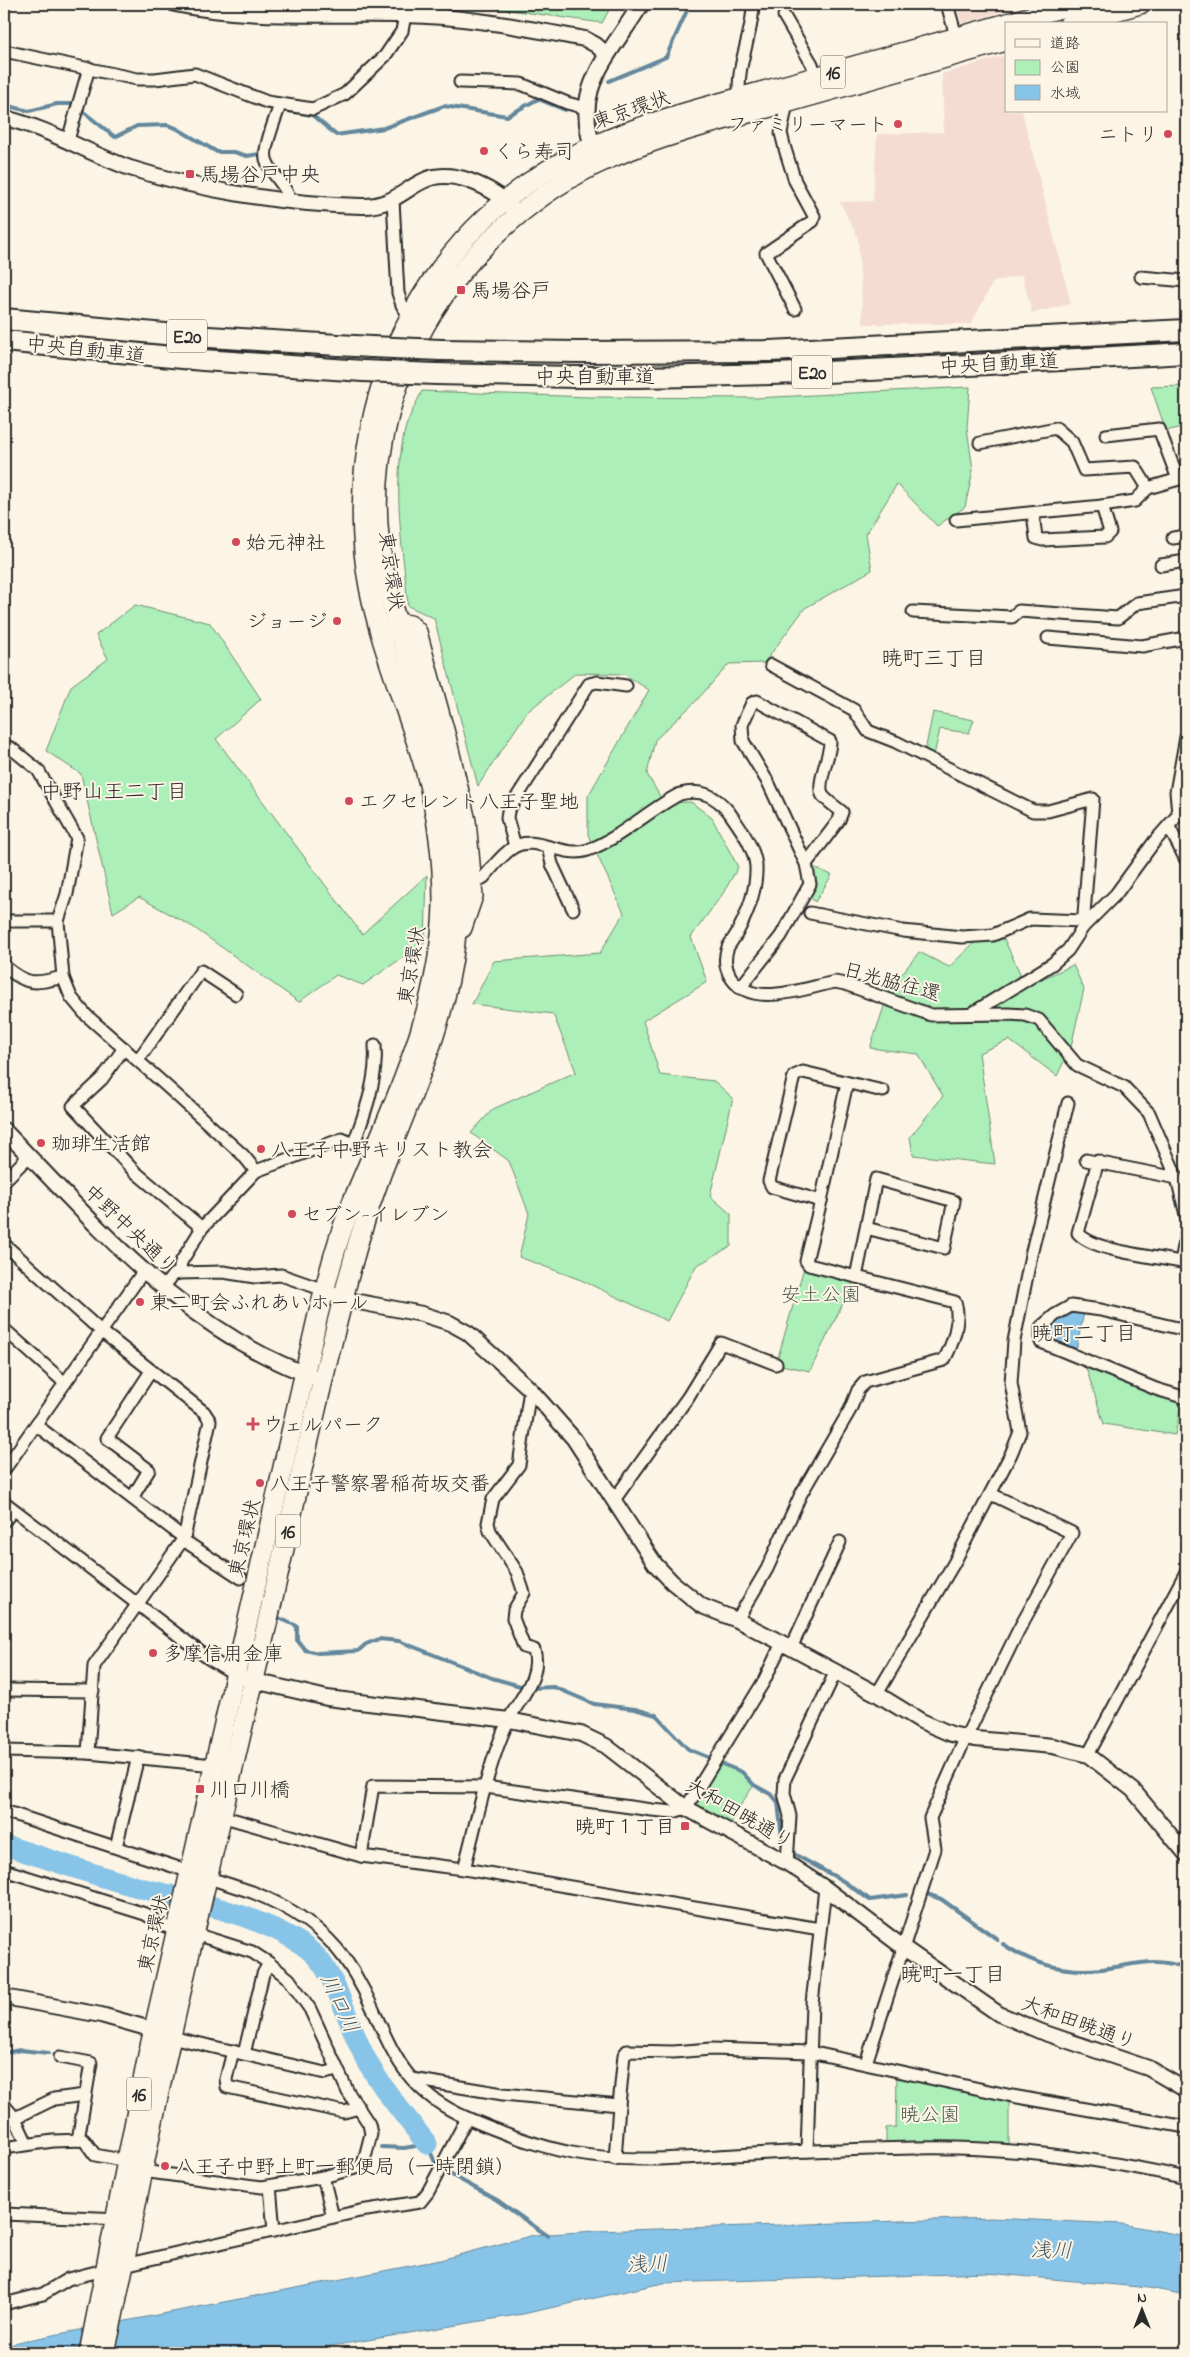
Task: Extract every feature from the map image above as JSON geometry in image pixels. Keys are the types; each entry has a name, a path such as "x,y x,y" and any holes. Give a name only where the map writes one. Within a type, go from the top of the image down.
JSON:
{"highway":[{"name":"東京環状","path":"1025,22 1075,4"},
{"path":"1076,22 1140,4"},
{"name":"東京環状","path":"198,1876 221,1816 343,1299 382,1172 434,1041 447,992 455,945 457,881 452,822 428,723 396,623 382,559 378,521 381,455 392,403 408,359 439,303 476,256 518,216 596,154 677,134 787,102 1005,29"},
{"name":"東京環状","path":"89,2353 114,2274 142,2171 171,2037 187,1927 198,1876 214,1765 324,1290 351,1205 409,1066 427,1010 438,958 443,904 441,852 432,799 420,751 382,640 371,601 365,558 364,479 369,436 390,360 409,316 432,278 453,252 506,200 543,173 596,154 672,118 740,98 816,77 958,46 1005,41"},
{"name":"中央自動車道","path":"4,319 176,335 371,347 579,352 770,351 1186,330"},
{"name":"中央自動車道","path":"4,341 203,360 436,374 577,377 770,374 951,366 1186,352"},
{"path":"382,640 396,623 407,623 415,629 422,646 422,657"},
{"path":"382,640 413,644 422,657 439,709 460,793 469,847 472,902 455,945"},
{"name":"東京環状","path":"105,2353 114,2274 116,2220 127,2161 154,2028 187,1927"}],"main road":[{"path":"596,154 587,126 586,108 589,92 607,55 641,4"}],"street":[{"path":"175,4 239,13 405,15 469,20 585,39 596,45 607,55"},
{"path":"740,98 738,83 753,17 753,4"},
{"path":"947,4 958,46"},
{"path":"4,51 137,79 155,79 195,74 280,105 313,109 345,94 385,56 402,31 405,15"},
{"path":"784,16 812,64 816,77"},
{"path":"68,140 88,68"},
{"path":"460,82 521,84 567,103 586,108"},
{"path":"787,102 781,133 784,149 795,181 814,216 813,221 766,253 795,309"},
{"path":"280,105 266,152 266,160 287,190 290,200"},
{"path":"4,118 28,124 130,167 229,191 290,200 363,206 381,205 393,200 418,183 434,176 444,175 482,185 506,200 518,216"},
{"path":"393,200 398,293 402,305 409,316"},
{"path":"1141,276 1186,281"},
{"path":"980,443 1056,428 1072,442 1084,470 1135,468 1148,488"},
{"path":"956,520 1135,501 1148,488 1182,478 1159,429 1106,435"},
{"path":"1033,513 1036,538 1042,540 1105,537 1110,532 1102,506"},
{"path":"1173,538 1186,536 1186,540"},
{"path":"1161,565 1186,561"},
{"path":"913,612 1012,617 1019,611 1118,618 1137,603 1186,596"},
{"path":"1048,638 1142,646 1186,638"},
{"path":"770,665 854,710 868,731 903,745 1033,811 1048,811 1092,799 1083,924"},
{"path":"515,846 507,818 508,811 589,684 597,682 626,686"},
{"path":"471,880 479,880 484,877 515,846 530,843 564,852 587,851 602,845 680,794 693,791 707,794 722,803 745,836 756,864 756,875 748,909 728,947 725,959 727,971 733,982 740,988 781,936 810,884 806,864 769,784 743,741 742,725 752,703 757,701 830,741 820,789 823,796 842,812 839,820 806,864"},
{"path":"971,1014 1052,964 1068,950 1083,924 1116,894 1154,842 1169,827 1182,810 1176,792 1186,737"},
{"path":"4,746 11,748 38,770 77,838 67,894 58,921 63,977 71,997 86,1015 242,1155 256,1171"},
{"path":"1169,827 1186,860"},
{"path":"548,847 552,864 573,909"},
{"path":"810,913 903,931 962,937 993,935 1030,919 1083,924"},
{"path":"4,921 58,921"},
{"path":"4,966 17,977 36,983 63,977"},
{"path":"138,1060 201,971 236,994"},
{"name":"日光脇往還","path":"740,988 758,996 772,995 835,982 931,1015 958,1020 971,1014 1025,1015 1039,1020 1076,1069 1124,1087 1149,1113 1177,1178"},
{"path":"354,1143 370,1094 376,1058 375,1045"},
{"path":"124,1048 102,1079 73,1106 134,1171 202,1228"},
{"path":"821,1202 772,1187 769,1181 794,1076 803,1072 883,1091"},
{"path":"737,1620 767,1569 801,1494 850,1410 858,1390 865,1382 944,1360 953,1343 957,1308 955,1302 825,1271 809,1265 806,1261 847,1083"},
{"path":"877,1694 954,1563 991,1494 1020,1432 1011,1383 1014,1341 1031,1255 1068,1103"},
{"name":"中野中央通り","path":"4,1130 143,1272 206,1322 290,1369 323,1380"},
{"path":"180,1273 181,1262 202,1228 256,1171 342,1139 374,1153"},
{"path":"4,1182 29,1156"},
{"path":"1186,1215 1177,1178 1092,1161 1078,1233 1085,1241 1183,1262 1186,1235"},
{"path":"856,1277 866,1228 876,1179 954,1201 944,1248 866,1228"},
{"path":"4,1244 101,1331 204,1412 210,1422 184,1539 94,1666 88,1753"},
{"path":"4,1470 143,1272"},
{"path":"163,1288 173,1275 180,1273 223,1272 255,1277 281,1275 324,1290 343,1299 402,1309 458,1326 530,1389 574,1439 654,1564 672,1582 702,1606 737,1620 836,1671 921,1720 951,1734 1053,1746 1088,1755 1134,1790 1186,1854"},
{"path":"1186,1330 1101,1310 1071,1306 1055,1315 1041,1327 1040,1334 1041,1342 1156,1389 1186,1398"},
{"path":"4,1329 65,1382"},
{"path":"614,1500 688,1397 721,1343 776,1364"},
{"path":"132,1498 149,1470 107,1438 151,1371"},
{"path":"464,1869 485,1787 508,1720 531,1684 536,1656 534,1650 524,1647 514,1624 514,1610 524,1592 517,1572 490,1531 488,1523 493,1499 520,1465 530,1389"},
{"path":"36,1425 184,1539 241,1578"},
{"path":"866,2063 936,1849 930,1818 966,1737 1018,1631 1072,1533 991,1494"},
{"path":"4,1502 208,1658 236,1674"},
{"path":"4,1521 13,1510"},
{"path":"361,1856 373,1786 485,1787 652,1810 672,1812 686,1808 786,1646 840,1542"},
{"path":"1088,1755 1182,1590 1186,1572"},
{"path":"788,1855 790,1816 784,1793 785,1778 836,1671"},
{"name":"大和田暁通り","path":"236,1674 253,1682 327,1698 508,1720 581,1734 606,1746 686,1808 788,1855 825,1888 904,1948 999,2014 1042,2032 1148,2068 1186,2090"},
{"path":"4,1690 92,1691"},
{"path":"4,1751 88,1753 214,1765"},
{"path":"116,1847 138,1757"},
{"path":"4,1811 275,1901 324,1934 344,1958 356,1975 400,2065 412,2079 444,2107 466,2119 554,2149 615,2159 662,2159 807,2150 950,2148 1038,2152 1130,2166 1186,2178"},
{"path":"221,1816 361,1856 464,1869 820,1929"},
{"path":"4,1870 144,1914 162,1925 187,1927 244,1949 269,1963 289,1980 301,1994 312,2013 337,2070 371,2129 364,2161 358,2167 323,2177 262,2187 142,2171 132,2183 123,2219 4,2214"},
{"path":"807,2150 812,2003 825,1888"},
{"path":"269,1963 263,1974 238,2053 226,2079 227,2087 344,2112 359,2108"},
{"path":"4,1997 101,2015 154,2028 171,2037 324,2073 337,2070"},
{"path":"615,2159 624,2055 627,2052 711,2050 810,2052 1012,2096 1186,2127"},
{"path":"60,2057 91,2063 78,2140"},
{"path":"412,2079 503,2094 619,2105"},
{"path":"15,2118 54,2099 85,2095"},
{"path":"4,2105 15,2118 27,2144"},
{"path":"4,2304 43,2294 68,2279 114,2274 333,2217 360,2211 414,2204 424,2199 466,2119"},
{"path":"4,2148 27,2144 78,2140 87,2142 95,2156 127,2161"},
{"path":"323,2177 333,2217"},
{"path":"270,2186 274,2231"}],"shaded area":[{"path":"955,4 1027,4 962,24"},
{"path":"1005,55 1005,112 1022,112 1071,304 1032,313 1022,275 993,282 971,324 863,324 858,238 840,202 873,201 877,134 944,132 942,74"}],"green space":[{"path":"466,4 600,4 609,10 602,23"},
{"path":"1186,386 1186,426 1166,431 1151,387"},
{"path":"970,387 967,428 973,470 965,507 937,526 897,484 866,534 872,570 805,608 764,663 729,664 696,701 655,740 647,774 664,803 691,802 712,818 738,867 724,892 691,937 707,982 643,1021 660,1075 714,1081 733,1098 710,1196 731,1214 731,1246 696,1266 667,1321 581,1280 519,1257 529,1214 509,1161 471,1133 493,1109 576,1072 553,1014 472,1004 494,961 600,953 624,913 588,835 588,796 649,690 624,674 576,673 527,712 478,786 434,618 408,606 401,539 399,492 399,469 406,426 422,391 589,397 755,398"},
{"path":"135,605 210,623 261,699 216,739 362,934 427,875 425,942 363,985 336,975 299,1002 193,927 139,897 113,913 81,774 46,751 71,686 108,659 96,635"},
{"path":"933,712 974,720 969,733 940,729 933,760 924,756"},
{"path":"806,864 832,875 815,902 806,893"},
{"path":"1004,939 1026,986 1073,965 1084,989 1071,1047 1057,1076 1009,1040 979,1053 995,1164 913,1155 910,1137 943,1096 918,1054 870,1048 890,989 919,952 949,967 976,941"},
{"name":"安土公園","path":"806,1261 856,1277 810,1371 776,1364"},
{"path":"1083,1358 1183,1397 1175,1435 1104,1424"},
{"path":"716,1761 742,1772 754,1785 736,1812 728,1831 686,1808"},
{"name":"暁公園","path":"897,2076 1009,2097 1009,2148 886,2144 886,2128 896,2127"}],"water":[{"path":"1085,1308 1075,1355 1041,1342 1041,1327 1055,1315"},
{"name":"浅川","path":"991,2218 1122,2224 1186,2236 1186,2295 1149,2288 988,2273 663,2283 523,2314 290,2353 4,2353 4,2348 18,2342 440,2260 534,2235 596,2231"}],"waterway":[{"path":"609,81 666,57 690,4"},
{"path":"283,110 312,115 336,135 384,128 444,106 507,116 538,99 565,110"},
{"path":"4,105 29,111 57,104 73,104"},
{"path":"81,110 115,137 137,126 167,125 176,128 217,152 234,152 247,156 259,154 262,145"},
{"path":"279,1618 297,1626 297,1640 305,1650 318,1653 358,1651 366,1644 379,1639 399,1641 492,1678 524,1687"},
{"path":"532,1688 554,1687 594,1704 635,1709 656,1715 688,1749 710,1758"},
{"path":"722,1764 742,1772 754,1785 772,1795 778,1802 783,1848 843,1881 870,1900 907,1895"},
{"name":"川口川","path":"4,1845 130,1885 204,1904 260,1922 305,1947 321,1962 328,1972 368,2064 427,2144"},
{"path":"927,1894 941,1899 997,1939"},
{"path":"1003,1944 1038,1962 1076,1970 1102,1969 1154,1962 1174,1964 1186,1968"},
{"path":"4,2053 20,2050 49,2053"},
{"name":"川口川","path":"382,2147 404,2148 427,2144 437,2167 497,2200 548,2236"}],"place":[{"name":"ファミリーマート","path":"898,124"},
{"name":"ニトリ","path":"1168,134"},
{"name":"くら寿司","path":"484,151"},
{"name":"馬場谷戸中央","path":"190,174"},
{"name":"馬場谷戸","path":"461,290"},
{"name":"始元神社","path":"236,542"},
{"name":"ジョージ","path":"337,621"},
{"name":"エクセレント八王子聖地","path":"349,801"},
{"name":"珈琲生活館","path":"41,1143"},
{"name":"八王子中野キリスト教会","path":"261,1149"},
{"name":"セブン-イレブン","path":"292,1214"},
{"name":"東二町会ふれあいホール","path":"140,1302"},
{"name":"ウェルパーク","path":"253,1424"},
{"name":"八王子警察署稲荷坂交番","path":"260,1483"},
{"name":"多摩信用金庫","path":"153,1653"},
{"name":"川口川橋","path":"200,1789"},
{"name":"暁町１丁目","path":"685,1826"},
{"name":"八王子中野上町一郵便局（一時閉鎖）","path":"165,2166"}],"district":[{"name":"暁町三丁目","path":"934,658"},
{"name":"中野山王二丁目","path":"114,791"},
{"name":"暁町二丁目","path":"1084,1333"},
{"name":"暁町一丁目","path":"953,1974"}]}
